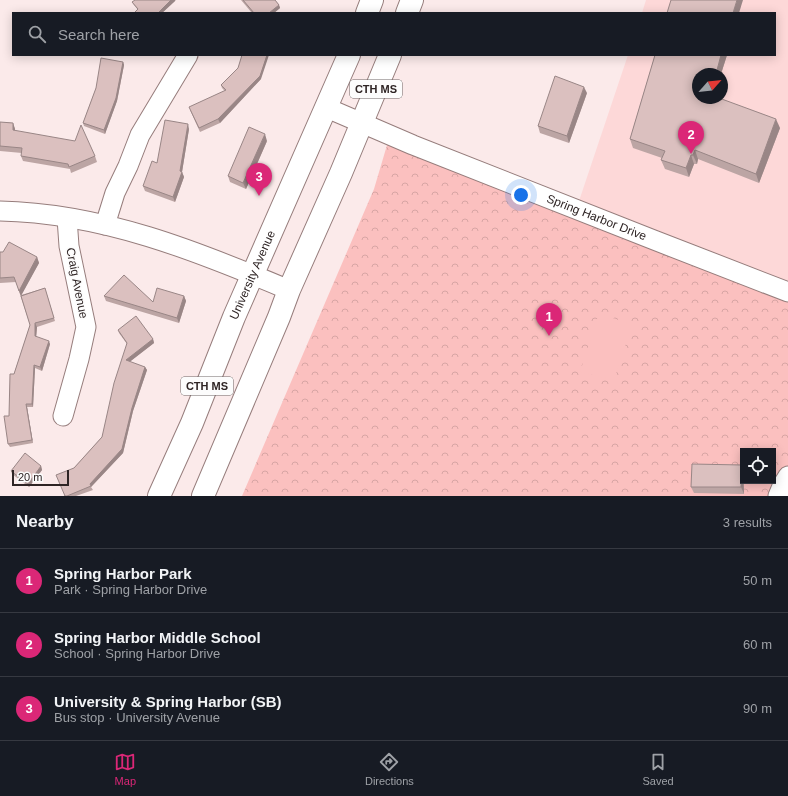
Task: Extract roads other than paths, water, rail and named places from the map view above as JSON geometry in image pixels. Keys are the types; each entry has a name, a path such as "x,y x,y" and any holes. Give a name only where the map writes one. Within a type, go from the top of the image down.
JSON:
{"main road":[{"path":"367,12 372,0"},
{"path":"407,12 412,0"},
{"name":"University Avenue","path":"159,496 192,423 234,317 349,56"},
{"name":"CTH MS","path":"203,496 289,290 390,56"}],"street":[{"path":"105,225 115,193 128,166 140,135 187,56"},
{"name":"Spring Harbor Drive","path":"327,108 435,154 785,291"},
{"path":"0,211 67,218 122,229 167,242 289,290"},
{"name":"Craig Avenue","path":"63,416 79,359 86,327 69,246 67,218"},
{"path":"778,496 788,476"}],"place":[{"name":"Spring Harbor Middle School","path":"691,154"},
{"name":"University & Spring Harbor (SB)","path":"259,196"},
{"name":"Spring Harbor Park","path":"549,336"}]}
